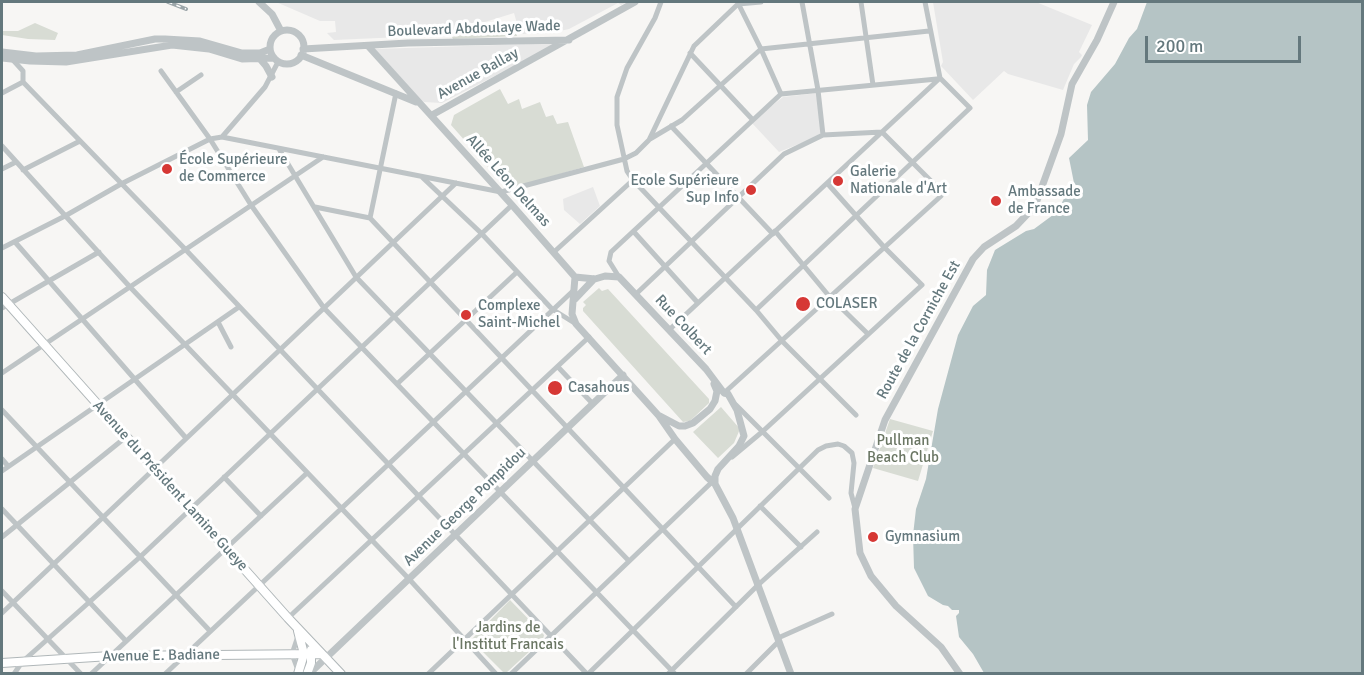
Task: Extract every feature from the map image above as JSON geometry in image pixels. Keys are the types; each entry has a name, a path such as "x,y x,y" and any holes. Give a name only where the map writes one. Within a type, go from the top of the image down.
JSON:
{"main road":[{"name":"Avenue du Président Lamine Gueye","path":"2,297 5,306 155,468 298,631 309,640 316,655 341,674"},
{"path":"298,631 316,655 303,673"},
{"name":"Avenue E. Badiane","path":"2,663 110,656 316,655"}],"street":[{"path":"259,2 272,14 281,32"},
{"name":"Boulevard Abdoulaye Wade","path":"302,52 408,43 569,40 635,2"},
{"path":"661,2 655,18 627,68 617,97 617,125 627,171 782,341 856,415"},
{"path":"649,140 694,46 738,3 761,2"},
{"path":"802,2 818,90 823,135"},
{"path":"861,2 873,85"},
{"path":"756,310 970,108 939,78 925,2"},
{"name":"Route de la Corniche Est","path":"960,674 941,647 896,606 871,576 860,553 855,509 885,420 973,259 984,247 1016,226 1035,206 1061,134 1072,84 1097,40 1114,2"},
{"path":"738,3 781,94"},
{"path":"2,58 30,62 66,62 172,45 209,49 242,59 276,60 290,64 298,60 302,52 302,40 297,34 290,31 281,32 271,41 270,49 276,60 272,77 238,121 222,137"},
{"path":"2,248 210,139 222,137 501,192 624,159 636,153 649,140 682,120 761,49 929,31"},
{"path":"2,52 36,56 77,55 155,39 200,42 242,53 260,53 270,49"},
{"name":"Avenue Ballay","path":"432,115 569,40"},
{"path":"369,47 420,104"},
{"name":"Avenue Ballay","path":"302,52 420,104"},
{"path":"690,53 752,119"},
{"path":"260,59 272,77"},
{"path":"14,60 23,71"},
{"path":"30,62 23,71 23,82 186,249 587,674 818,450 838,444 852,453 854,463 851,494 855,509"},
{"path":"161,71 210,139 251,205 324,308 671,672 758,585 817,532"},
{"path":"176,92 201,75"},
{"path":"619,277 609,257 611,252 781,94 939,78"},
{"path":"669,330 939,78"},
{"path":"2,93 23,82"},
{"path":"370,218 396,93"},
{"name":"Allée Léon Delmas","path":"420,104 575,277"},
{"path":"671,126 804,264 829,296 868,334"},
{"path":"636,294 784,154 823,135 882,132 942,192 724,393"},
{"path":"23,170 80,141"},
{"path":"2,146 130,286 409,579 496,674"},
{"path":"279,148 356,277 629,561"},
{"path":"2,373 323,157"},
{"path":"2,169 16,162"},
{"path":"422,176 481,233 552,309 576,324 659,416 675,439 714,483 737,528 791,674"},
{"path":"554,252 633,180"},
{"path":"2,613 456,183"},
{"path":"728,459 762,432 922,285 884,247 827,183"},
{"path":"14,674 22,662 191,510 269,433 512,205"},
{"path":"315,207 370,218 736,607"},
{"path":"633,232 698,303"},
{"path":"15,242 186,438"},
{"path":"5,306 99,252"},
{"path":"397,384 517,272"},
{"path":"576,324 572,314 575,277 595,279 605,276 619,277"},
{"name":"Rue Colbert","path":"619,277 706,369 734,404"},
{"path":"573,304 579,293 595,279"},
{"path":"165,674 574,290"},
{"path":"2,471 239,307"},
{"path":"218,322 231,347"},
{"path":"288,618 589,338"},
{"path":"558,367 593,404"},
{"path":"659,416 685,426 693,423 710,409 717,391 706,369"},
{"name":"Avenue George Pompidou","path":"303,673 316,655 409,579 623,375"},
{"path":"734,404 829,498"},
{"path":"511,674 714,483 718,469 739,446 744,436 743,426 734,404"},
{"path":"2,410 210,631"},
{"path":"2,537 126,437"},
{"path":"428,674 675,439"},
{"path":"2,459 8,466"},
{"path":"91,674 307,473"},
{"path":"225,477 261,516"},
{"path":"760,506 801,547"},
{"path":"2,509 126,641"},
{"path":"2,591 81,674"},
{"path":"746,674 778,640 832,614"},
{"path":"298,631 292,654 303,673"}],"shaded area":[{"path":"276,2 627,2 621,5 618,3 569,29 551,33 520,34 514,13 485,22 460,24 460,29 424,36 334,40 327,33 336,32 335,21 320,21"},
{"path":"933,2 1036,2 1092,25 1079,52 1082,55 1074,64 1063,90 1004,71 973,100 941,66 943,62"},
{"path":"1147,2 1362,2 1362,673 984,673 973,654 959,637 956,616 959,610 952,610 928,596 914,568 913,535 916,509 926,479 938,409 958,335 973,306 986,295 987,270 995,250 1026,231 1034,229 1057,212 1068,191 1078,187 1074,183 1069,158 1088,140 1087,105 1091,92 1115,64 1129,38 1137,29"},
{"path":"559,43 442,103 424,102 420,99 375,49"},
{"path":"818,93 824,134 779,152 751,122 783,97"},
{"path":"593,187 600,206 580,224 564,210 563,199"}],"green space":[{"path":"35,23 58,33 55,40 2,35 2,31 18,31"},
{"path":"514,24 517,36 453,39 452,37"},
{"path":"500,89 508,104 519,99 522,109 540,102 546,117 553,115 557,124 568,122 584,167 515,187 504,185 451,125 454,115"},
{"path":"599,288 602,291 608,289 709,399 709,403 690,421 683,422 583,311 586,305 583,302"},
{"path":"721,407 740,429 734,443 718,458 693,432"},
{"name":"Pullman Beach Club","path":"890,419 933,431 918,481 873,468"},
{"name":"Jardins de l'Institut Francais","path":"510,600 544,635 543,639 506,673 471,640"}],"railway":[{"path":"168,2 186,9"}],"place":[{"name":"École Supérieure de Commerce","path":"167,169"},
{"name":"Galerie Nationale d'Art","path":"838,181"},
{"name":"Ecole Supérieure Sup Info","path":"751,190"},
{"name":"Ambassade de France","path":"996,201"},
{"name":"COLASER","path":"803,304"},
{"name":"Complexe Saint-Michel","path":"466,315"},
{"name":"Casahous","path":"555,388"},
{"name":"Gymnasium","path":"873,537"}]}
